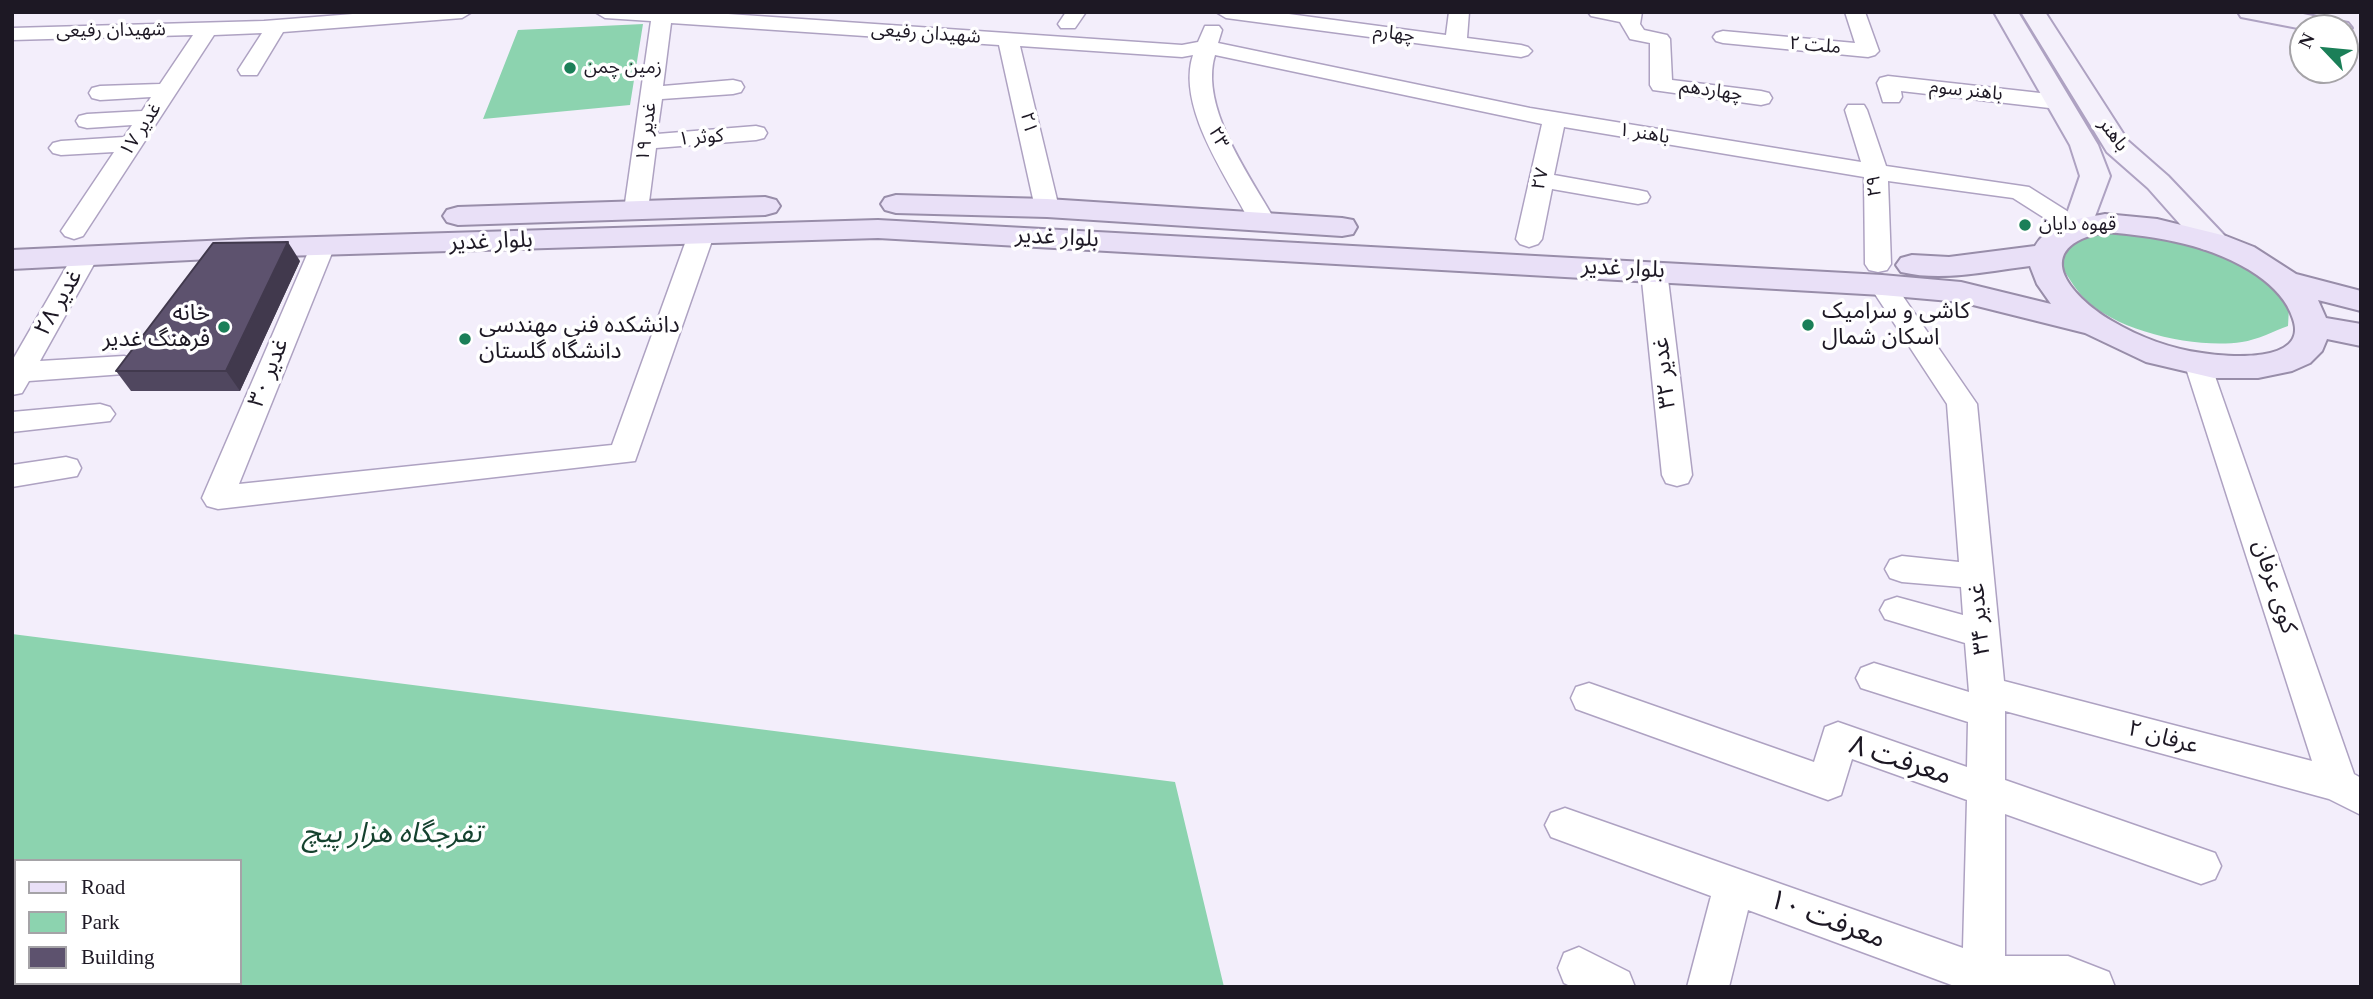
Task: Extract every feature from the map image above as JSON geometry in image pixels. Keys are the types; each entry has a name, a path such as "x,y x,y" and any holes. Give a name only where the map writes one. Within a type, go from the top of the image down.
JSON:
{"main road":[{"name":"باهنر","path":"2006,12 2084,145 2095,176 2077,228"},
{"name":"باهنر","path":"2033,12 2117,146 2158,182 2213,242"},
{"path":"2250,12 2289,19"},
{"name":"بلوار غدیر","path":"12,260 80,244 636,210 864,203 1047,208 1529,239 1880,275 2097,326"},
{"path":"2105,223 2138,224 2176,230 2213,242 2251,260 2284,281 2305,304 2314,326 2309,344 2295,357 2270,366 2238,369 2199,365 2163,356 2128,343 2072,308 2055,289 2046,270 2046,254 2056,239 2077,228 2105,223"},
{"name":"بلوار غدیر","path":"12,234 80,244 321,248 878,229 1654,271 1880,275 2046,254"},
{"path":"2284,281 2361,302"},
{"path":"2314,326 2361,335"}],"street":[{"name":"شهیدان رفیعی","path":"12,34 276,27 332,17 462,12"},
{"name":"شهیدان رفیعی","path":"605,12 837,20 1008,39 1182,51 1205,47"},
{"path":"837,20 858,12"},
{"name":"۲۳","path":"1220,12 1205,47 1199,71 1208,120 1263,222"},
{"name":"چهارم","path":"1226,12 1521,51"},
{"path":"1456,42 1459,12"},
{"path":"1598,12 1631,15"},
{"name":"۲ ملت","path":"1723,37 1868,51 1855,12"},
{"name":"۱۹ غدیر","path":"636,210 662,14"},
{"name":"چهاردهم","path":"1631,15 1630,24 1637,35 1660,40 1661,85 1760,98"},
{"path":"249,70 276,27"},
{"name":"۱۷ غدیر","path":"80,244 131,145 207,29"},
{"name":"۲۱","path":"1008,39 1047,208"},
{"name":"باهنر ۱","path":"1205,47 1454,101 1554,119 1876,172 2020,192 2077,228"},
{"path":"653,85 708,73"},
{"name":"باهنر سوم","path":"1891,97 1888,83 2058,102"},
{"path":"653,85 733,87"},
{"path":"100,93 167,90"},
{"name":"۲۹","path":"1857,110 1876,172 1880,275"},
{"path":"87,121 150,117"},
{"name":"۲۷","path":"1529,239 1554,119"},
{"name":"۱ کوثر","path":"646,142 756,133"},
{"path":"61,148 131,145"},
{"path":"1541,180 1638,197"},
{"name":"غدیر ۳۰","path":"321,248 218,498 624,454 701,235"},
{"name":"۲۸ غدیر","path":"16,379 80,244"},
{"name":"۳۲ غدیر","path":"1654,271 1677,475"},
{"name":"۳۴ غدیر","path":"1880,275 1962,404 1987,702 1984,976"},
{"path":"16,379 124,365"},
{"name":"کوی عرفان","path":"2199,365 2350,791"},
{"path":"12,422 100,414"},
{"path":"12,476 66,468"},
{"path":"1902,569 1976,576"},
{"path":"1897,610 1980,633"},
{"name":"۲ عرفان","path":"1874,678 1987,702 2350,791"},
{"name":"معرفت ۸","path":"1589,698 1828,783 1839,738 2201,866"},
{"name":"معرفت ۱۰","path":"1565,825 1984,976 2077,984"},
{"path":"1708,987 1734,886"}],"green space":[{"name":"زمین چمن","path":"643,24 630,105 483,119 518,30"},
{"path":"2084,227 2195,236 2290,289 2288,326 2248,341 2223,344 2180,340 2136,329 2116,320 2084,298 2058,262 2064,238"},
{"name":"تفرجگاه هزار پیچ","path":"12,634 1175,782 1224,987 12,987"}],"building":[{"name":"خانه فرهنگ غدیر","path":"288,242 226,371 116,371 213,243"}],"place":[{"name":"زمین چمن","path":"570,68"},
{"name":"قهوه دایان","path":"2025,225"},
{"name":"کاشی و سرامیک اسکان شمال","path":"1808,325"},
{"name":"خانه فرهنگ غدیر","path":"224,327"},
{"name":"دانشکده فنی مهندسی دانشگاه گلستان","path":"465,339"}]}
